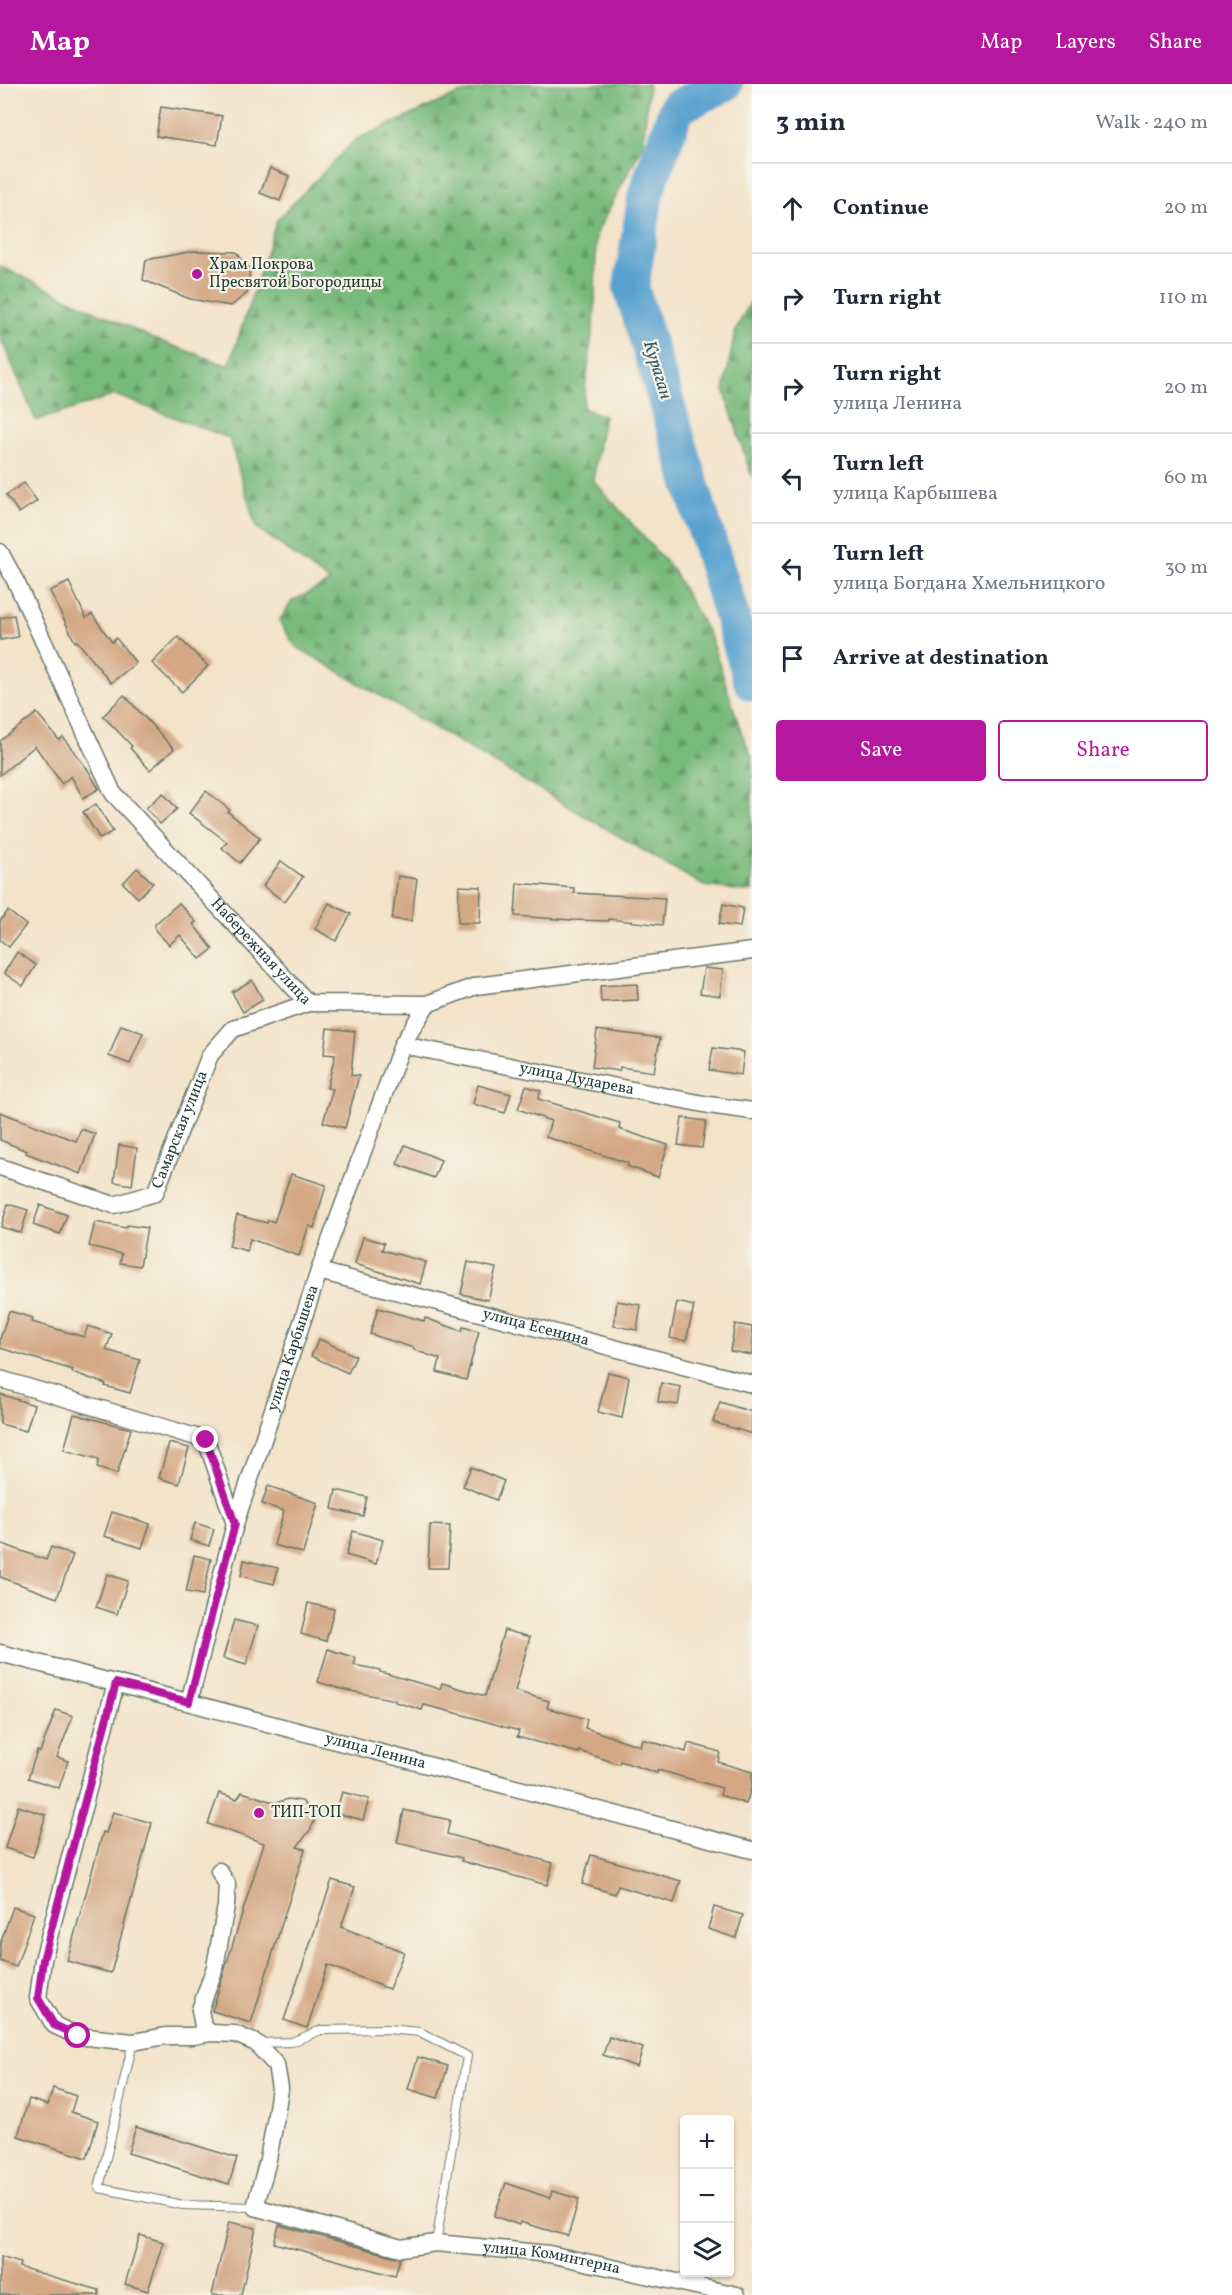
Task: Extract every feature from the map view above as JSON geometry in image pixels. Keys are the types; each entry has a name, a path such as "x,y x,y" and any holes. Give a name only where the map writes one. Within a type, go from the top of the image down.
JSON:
{"street":[{"name":"Набережная улица","path":"0,552 17,584 113,793 308,1003 427,1004 476,986 752,951"},
{"name":"Самарская улица","path":"0,1167 114,1205 155,1193 210,1055 233,1029 308,1003"},
{"name":"улица Карбышева","path":"189,1702 235,1524 319,1271 402,1045 427,1004"},
{"name":"улица Дударева","path":"402,1045 709,1106 752,1111"},
{"name":"улица Есенина","path":"319,1271 752,1384"},
{"path":"0,1379 206,1440 235,1524"},
{"name":"улица Ленина","path":"0,1653 752,1850"},
{"path":"116,1683 43,1960 38,1998 54,2025 78,2036 133,2042 210,2032 235,2034 256,2043 276,2065 280,2088 267,2164 255,2207"},
{"path":"210,2032 203,2026 200,2010 223,1933 227,1884 219,1871"},
{"name":"улица Коминтерна","path":"255,2207 401,2248 436,2243 549,2254 737,2295"}],"lane":[{"path":"256,2043 292,2042 321,2030 387,2029 420,2032 467,2056 436,2243"},
{"path":"133,2042 99,2188 183,2205 255,2207"}],"green space":[{"path":"506,84 649,84 643,145 596,234 595,309 583,408 604,416 593,480 672,569 710,636 741,731 752,757 752,892 704,886 295,646 279,621 292,601 330,582 256,527 229,438 115,395 36,421 0,336 0,266 154,339 229,366 277,220 355,140 458,94"},
{"path":"752,299 752,478 724,390 735,331"}],"building":[{"path":"161,107 222,116 217,145 156,136"},
{"path":"270,168 289,176 280,201 260,193"},
{"name":"Храм Покрова Пресвятой Богородицы","path":"194,251 236,252 250,269 247,293 231,306 190,299 143,280 146,260"},
{"path":"24,483 37,501 19,513 6,495"},
{"path":"69,582 86,618 92,614 112,642 116,638 136,663 111,683 77,641 75,642 50,591"},
{"path":"14,615 18,637 0,640 0,618"},
{"path":"178,637 208,666 182,692 152,663"},
{"path":"124,695 174,749 150,770 130,748 132,746 103,716"},
{"path":"37,713 59,740 63,737 99,789 83,798 71,776 62,784 35,746 0,775 0,741"},
{"path":"206,791 260,838 240,863 222,848 227,842 189,813"},
{"path":"163,793 177,809 160,824 146,808"},
{"path":"96,804 113,831 100,839 83,812"},
{"path":"281,861 303,877 285,902 263,886"},
{"path":"137,868 153,883 138,898 123,883"},
{"path":"398,876 417,879 411,921 392,919"},
{"path":"517,883 574,888 574,893 665,898 662,925 609,919 609,921 572,920 515,916"},
{"path":"459,886 481,887 480,923 458,923"},
{"path":"179,903 196,922 193,924 213,949 200,959 180,935 169,945 155,930 155,924"},
{"path":"329,903 351,914 336,941 315,929"},
{"path":"723,904 743,908 740,927 719,924"},
{"path":"8,911 26,925 9,947 0,940 0,921"},
{"path":"17,952 36,965 23,986 4,973"},
{"path":"704,968 723,970 720,996 700,993"},
{"path":"252,980 263,1000 243,1012 232,992"},
{"path":"637,984 638,1000 601,1002 600,986"},
{"path":"121,1025 143,1033 130,1064 109,1056"},
{"path":"327,1028 355,1031 351,1075 359,1076 345,1128 323,1122 333,1089 327,1088 335,1055 324,1054"},
{"path":"597,1030 660,1038 654,1072 620,1067 619,1071 592,1067"},
{"path":"713,1048 744,1052 741,1075 709,1070"},
{"path":"478,1085 511,1094 505,1113 473,1104"},
{"path":"526,1086 541,1091 538,1099 620,1123 619,1129 668,1145 658,1177 627,1166 628,1163 546,1137 551,1121 518,1109"},
{"path":"0,1112 76,1141 81,1129 95,1134 81,1174 26,1153 27,1151 0,1140"},
{"path":"682,1118 706,1121 702,1148 678,1145"},
{"path":"119,1145 137,1148 132,1185 114,1182"},
{"path":"405,1145 441,1160 434,1178 397,1164"},
{"path":"291,1174 326,1185 314,1228 309,1226 299,1256 250,1239 247,1251 229,1246 237,1215 267,1223 268,1220 274,1222"},
{"path":"8,1204 28,1210 21,1233 1,1227"},
{"path":"40,1205 67,1215 60,1234 33,1225"},
{"path":"95,1222 126,1228 127,1225 147,1228 140,1266 120,1263 122,1254 89,1246"},
{"path":"363,1237 384,1243 382,1250 426,1262 420,1284 355,1264"},
{"path":"468,1262 496,1268 488,1300 461,1294"},
{"path":"617,1301 641,1305 637,1330 614,1326"},
{"path":"677,1302 694,1306 686,1341 670,1338"},
{"path":"378,1308 424,1321 425,1318 462,1331 463,1327 479,1331 466,1380 437,1372 440,1359 370,1334"},
{"path":"9,1311 33,1318 32,1322 84,1337 88,1326 112,1334 106,1350 140,1360 130,1393 105,1386 106,1384 72,1372 73,1370 0,1348 0,1339"},
{"path":"735,1324 752,1327 752,1355 730,1351"},
{"path":"319,1339 356,1356 348,1373 311,1356"},
{"path":"608,1372 629,1377 622,1418 598,1412"},
{"path":"661,1383 681,1387 678,1405 658,1402"},
{"path":"0,1394 34,1405 26,1431 0,1424"},
{"path":"720,1402 752,1412 752,1434 713,1422"},
{"path":"74,1414 131,1429 117,1474 97,1468 99,1459 64,1450"},
{"path":"169,1443 189,1448 179,1484 159,1478"},
{"path":"471,1467 504,1481 496,1500 463,1486"},
{"path":"268,1486 318,1503 303,1553 274,1545 284,1511 262,1504"},
{"path":"336,1490 367,1497 363,1516 332,1509"},
{"path":"112,1512 150,1524 142,1548 104,1536"},
{"path":"195,1523 214,1529 209,1546 190,1540"},
{"path":"430,1525 450,1526 448,1568 428,1568"},
{"path":"353,1531 383,1540 376,1564 346,1555"},
{"path":"0,1543 46,1560 51,1547 73,1555 57,1598 0,1577"},
{"path":"194,1555 211,1559 203,1595 186,1592"},
{"path":"244,1560 278,1568 274,1584 241,1576"},
{"path":"107,1574 128,1581 117,1614 96,1607"},
{"path":"308,1603 334,1609 326,1641 301,1634"},
{"path":"234,1620 258,1626 246,1665 223,1658"},
{"path":"504,1630 530,1637 515,1691 549,1701 547,1708 587,1719 585,1728 640,1746 642,1739 686,1752 688,1743 720,1752 718,1762 752,1772 752,1785 746,1804 720,1795 722,1788 658,1770 657,1773 620,1761 619,1764 579,1751 579,1753 517,1737 519,1731 460,1714 424,1705 422,1710 395,1702 395,1700 318,1682 328,1649 356,1658 354,1665 380,1670 380,1672 440,1689 442,1683 485,1696"},
{"path":"56,1710 73,1716 57,1757 68,1761 59,1788 28,1778 37,1751 40,1752"},
{"path":"242,1792 276,1803 288,1799 302,1801 316,1816 311,1829 297,1847 305,1849 251,2023 212,2011 264,1843 208,1824 219,1793 237,1799"},
{"path":"342,1792 369,1799 363,1820 336,1813"},
{"path":"18,1806 46,1815 33,1857 5,1848"},
{"path":"404,1810 450,1820 447,1834 553,1863 547,1885 461,1861 462,1858 397,1843"},
{"path":"113,1812 152,1823 111,1973 67,1961 103,1832 106,1833"},
{"path":"591,1855 681,1881 674,1903 618,1886 615,1894 582,1884"},
{"path":"332,1880 355,1887 341,1927 404,1952 389,1989 328,1965 307,2028 284,2020"},
{"path":"13,1907 34,1914 16,1967 0,1961 0,1944"},
{"path":"714,1907 743,1915 736,1938 708,1929"},
{"path":"609,2037 643,2048 637,2067 603,2055"},
{"path":"418,2057 448,2066 438,2098 408,2089"},
{"path":"53,2088 76,2096 71,2112 98,2121 87,2158 18,2136 29,2099 48,2105"},
{"path":"136,2127 237,2158 229,2184 128,2153"},
{"path":"506,2183 550,2198 552,2191 579,2199 568,2236 520,2222 519,2225 494,2216"},
{"path":"229,2222 256,2228 241,2295 212,2295"},
{"path":"279,2225 400,2258 395,2276 274,2243"},
{"path":"140,2235 163,2242 148,2291 125,2284"},
{"path":"0,2257 20,2263 19,2267 99,2290 99,2295 0,2295"}],"waterway":[{"name":"Кураган","path":"725,84 677,107 646,193 631,287 752,683"}],"place":[{"name":"Храм Покрова Пресвятой Богородицы","path":"197,274"},
{"name":"ТИП-ТОП","path":"259,1813"}],"route":[{"path":"78,2036 54,2025 38,1998 43,1960 116,1683 189,1702 235,1524 206,1440"}]}
